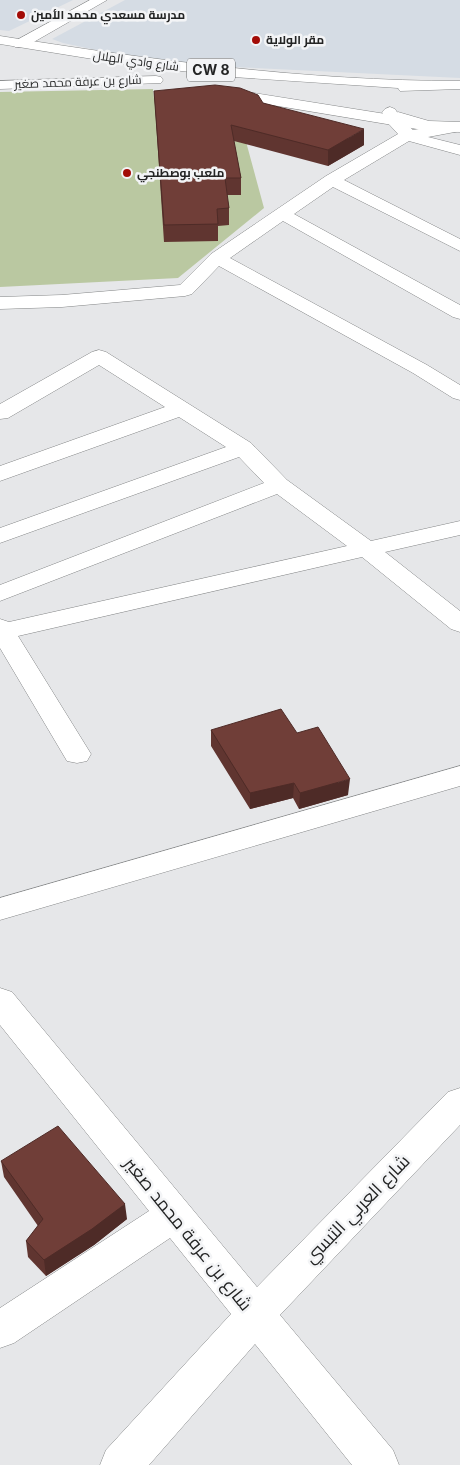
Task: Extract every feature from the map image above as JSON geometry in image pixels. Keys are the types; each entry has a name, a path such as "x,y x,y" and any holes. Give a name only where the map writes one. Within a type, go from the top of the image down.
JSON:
{"street":[{"path":"20,44 100,0"},
{"name":"شارع وادي الهلال","path":"0,40 130,61 233,73 423,85"},
{"name":"شارع وادي الهلال","path":"0,50 174,84"},
{"name":"شارع بن عرفة محمد صغير","path":"0,85 156,80"},
{"path":"460,85 423,85 401,90 387,98 385,105 391,116 410,130 460,150"},
{"name":"CW 8","path":"212,91 391,116"},
{"path":"0,303 62,301 185,290 217,258 410,130 457,127"},
{"path":"332,180 460,246"},
{"path":"282,214 460,313"},
{"path":"217,258 420,369 460,394"},
{"path":"0,413 98,356 244,448 279,485 368,550 460,624"},
{"path":"0,474 183,408"},
{"path":"0,536 244,448"},
{"path":"0,594 279,485"},
{"path":"77,754 1,631 460,528"},
{"path":"0,909 460,776"},
{"name":"شارع بن عرفة محمد صغير","path":"0,1002 378,1465"},
{"name":"شارع العربي التبسي","path":"121,1465 255,1315 460,1102"},
{"path":"0,1330 173,1216"}],"shaded area":[{"name":"مدرسة مسعدي محمد الأمين","path":"0,0 73,0 9,31 0,30"},
{"name":"مقر الولاية","path":"125,0 460,0 460,78 233,67 226,63 199,60 167,65 52,39"}],"green space":[{"name":"ملعب بوصطنجي","path":"153,89 154,99 174,98 245,138 264,208 178,278 0,287 0,92"}],"building":[{"path":"215,85 240,88 258,95 263,103 364,129 328,150 231,125 241,178 225,178 229,208 217,209 218,224 164,225 154,91"},
{"path":"281,709 297,733 318,727 350,779 300,793 294,783 250,793 211,730"},
{"path":"58,1126 125,1204 92,1229 44,1260 26,1241 43,1219 1,1161"}],"place":[{"name":"مدرسة مسعدي محمد الأمين","path":"21,15"},
{"name":"مقر الولاية","path":"256,40"},
{"name":"ملعب بوصطنجي","path":"127,173"}]}
